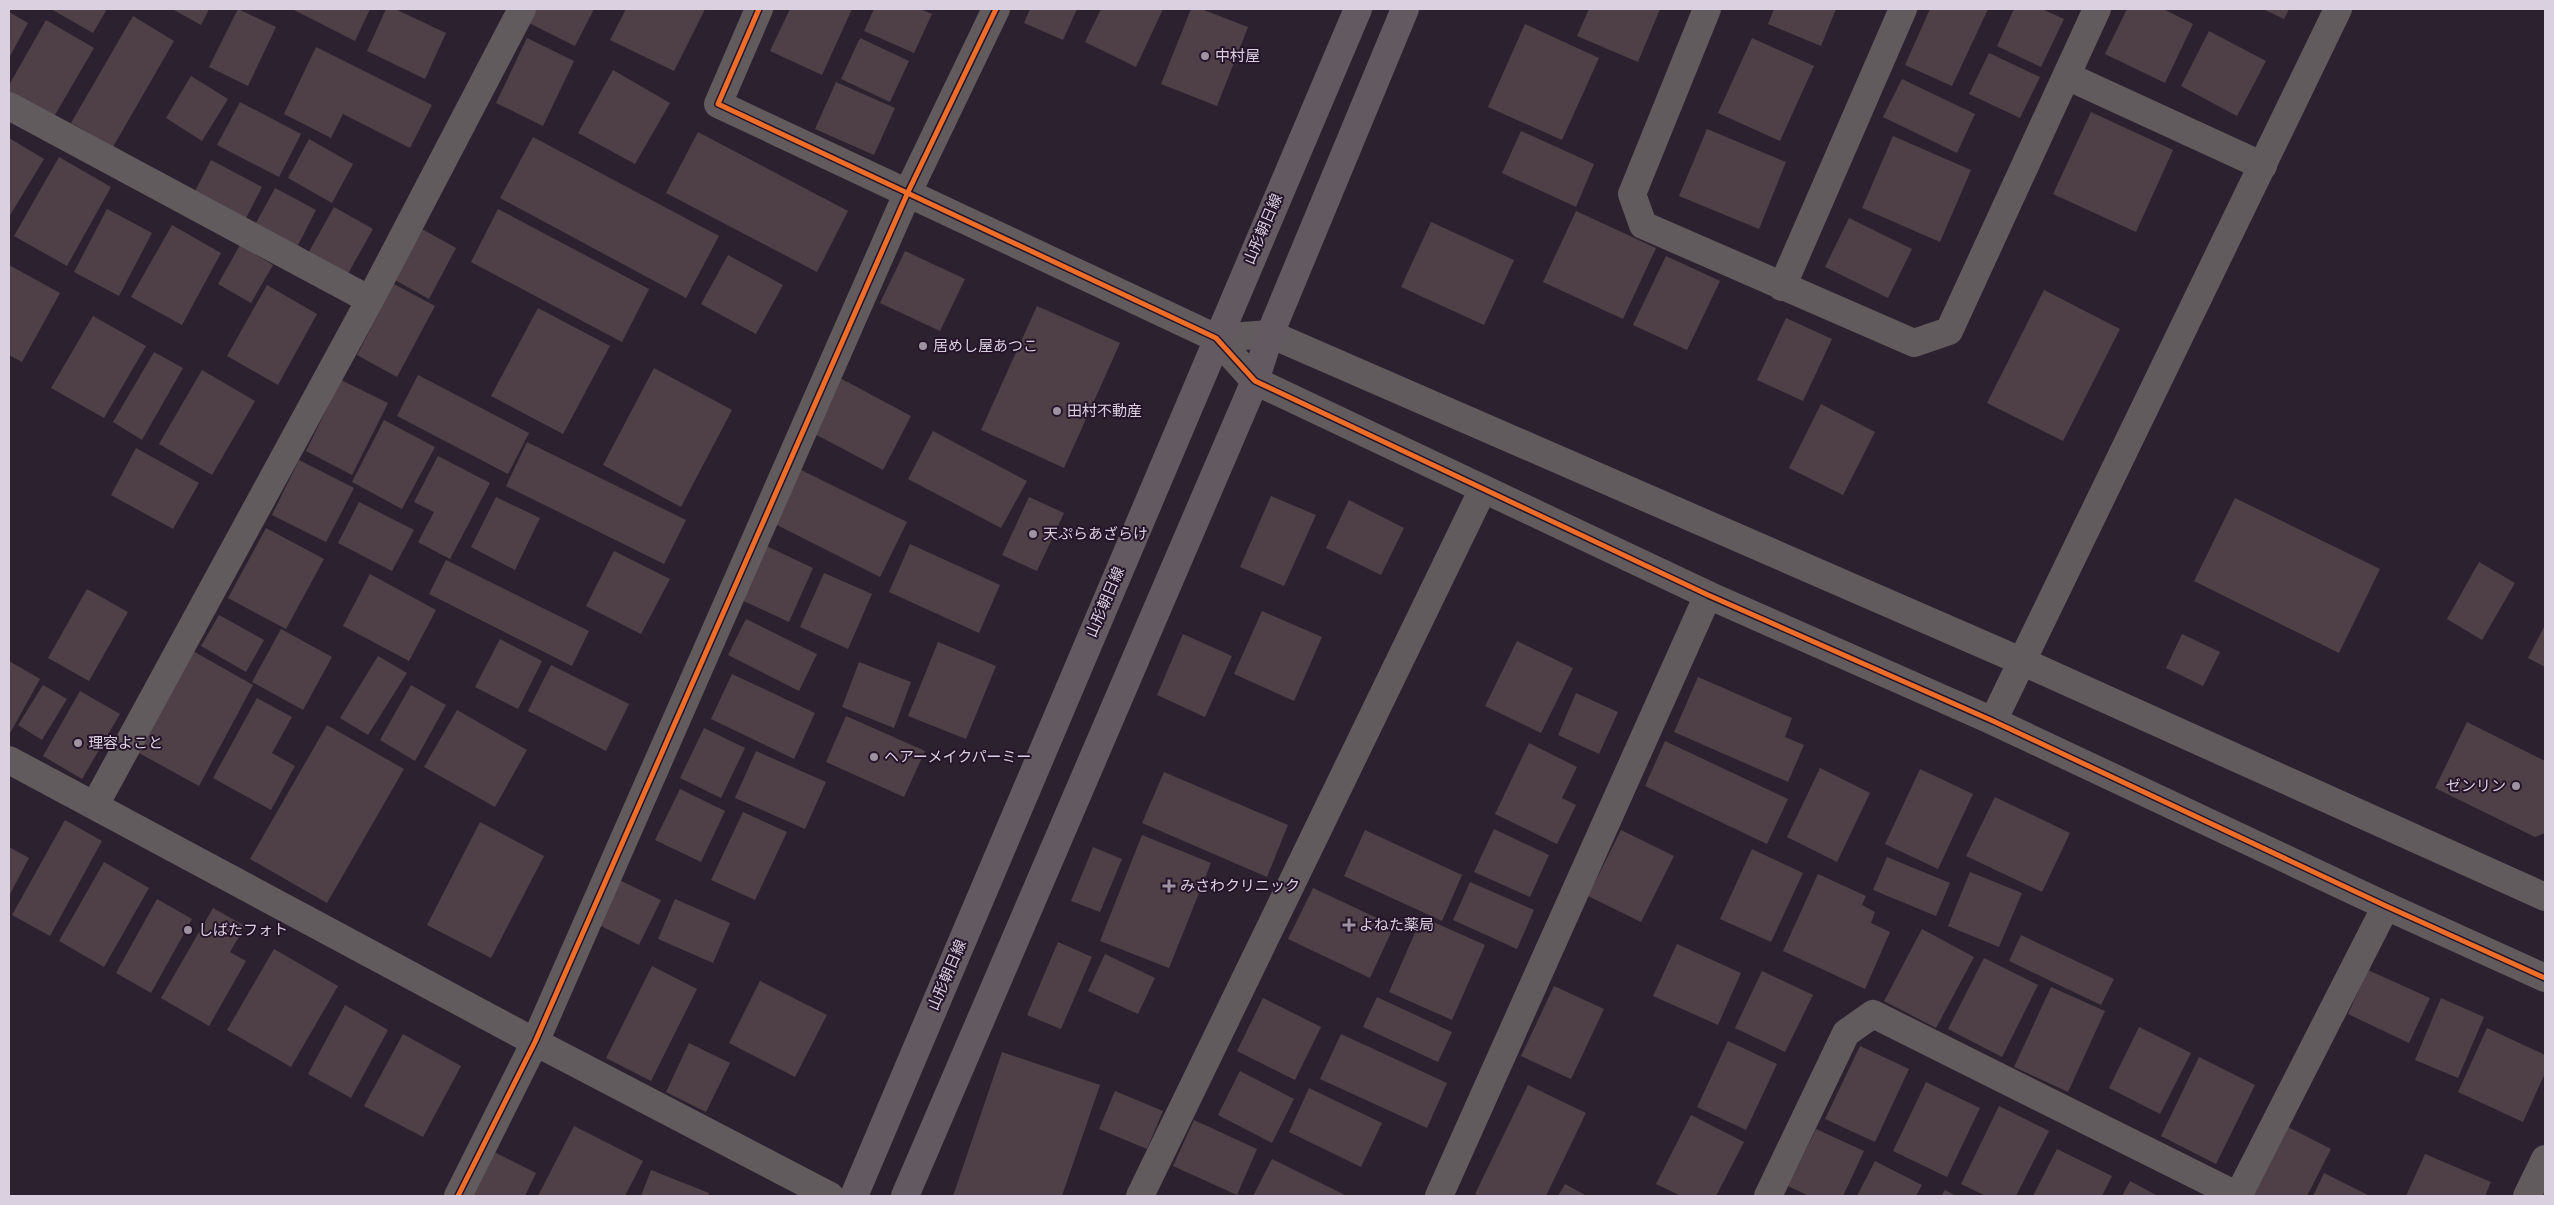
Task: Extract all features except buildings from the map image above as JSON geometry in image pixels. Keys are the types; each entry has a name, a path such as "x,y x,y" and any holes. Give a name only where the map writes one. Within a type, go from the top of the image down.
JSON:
{"main road":[{"name":"山形朝日線","path":"854,1196 1216,338 1358,9"},
{"path":"905,1196 1255,381 1270,334 1405,9"}],"street":[{"path":"95,804 370,300 522,9"},
{"path":"759,9 718,104 1216,338 1255,381 1708,595 1993,721 2386,906 2545,978"},
{"path":"458,1196 535,1042 908,192 996,9"},
{"path":"1707,9 1632,194 1643,225 1914,343 1949,331 2097,9"},
{"path":"1782,287 1903,9"},
{"path":"1993,721 2338,9"},
{"path":"2067,76 2263,166"},
{"path":"9,106 370,300"},
{"path":"1216,338 1270,334 2021,661 2545,897"},
{"path":"1140,1196 1483,489"},
{"path":"1439,1196 1708,595"},
{"path":"9,760 95,804 535,1042 830,1196"},
{"path":"1768,1196 1846,1033 1873,1014 2238,1196 2386,906"},
{"path":"2528,1196 2545,1159"}],"cycle path":[{"path":"759,9 718,104 1216,338 1255,381 1708,595 1993,721 2386,906 2545,978"},
{"path":"458,1196 535,1042 908,192 996,9"}],"place":[{"name":"中村屋","path":"1205,56"},
{"name":"居めし屋あつこ","path":"923,346"},
{"name":"田村不動産","path":"1057,411"},
{"name":"天ぷらあざらけ","path":"1033,534"},
{"name":"理容よこと","path":"78,743"},
{"name":"ヘアーメイクパーミー","path":"874,757"},
{"name":"ゼンリン","path":"2516,786"},
{"name":"みさわクリニック","path":"1169,886"},
{"name":"よねた薬局","path":"1349,925"},
{"name":"しばたフォト","path":"188,930"}]}
